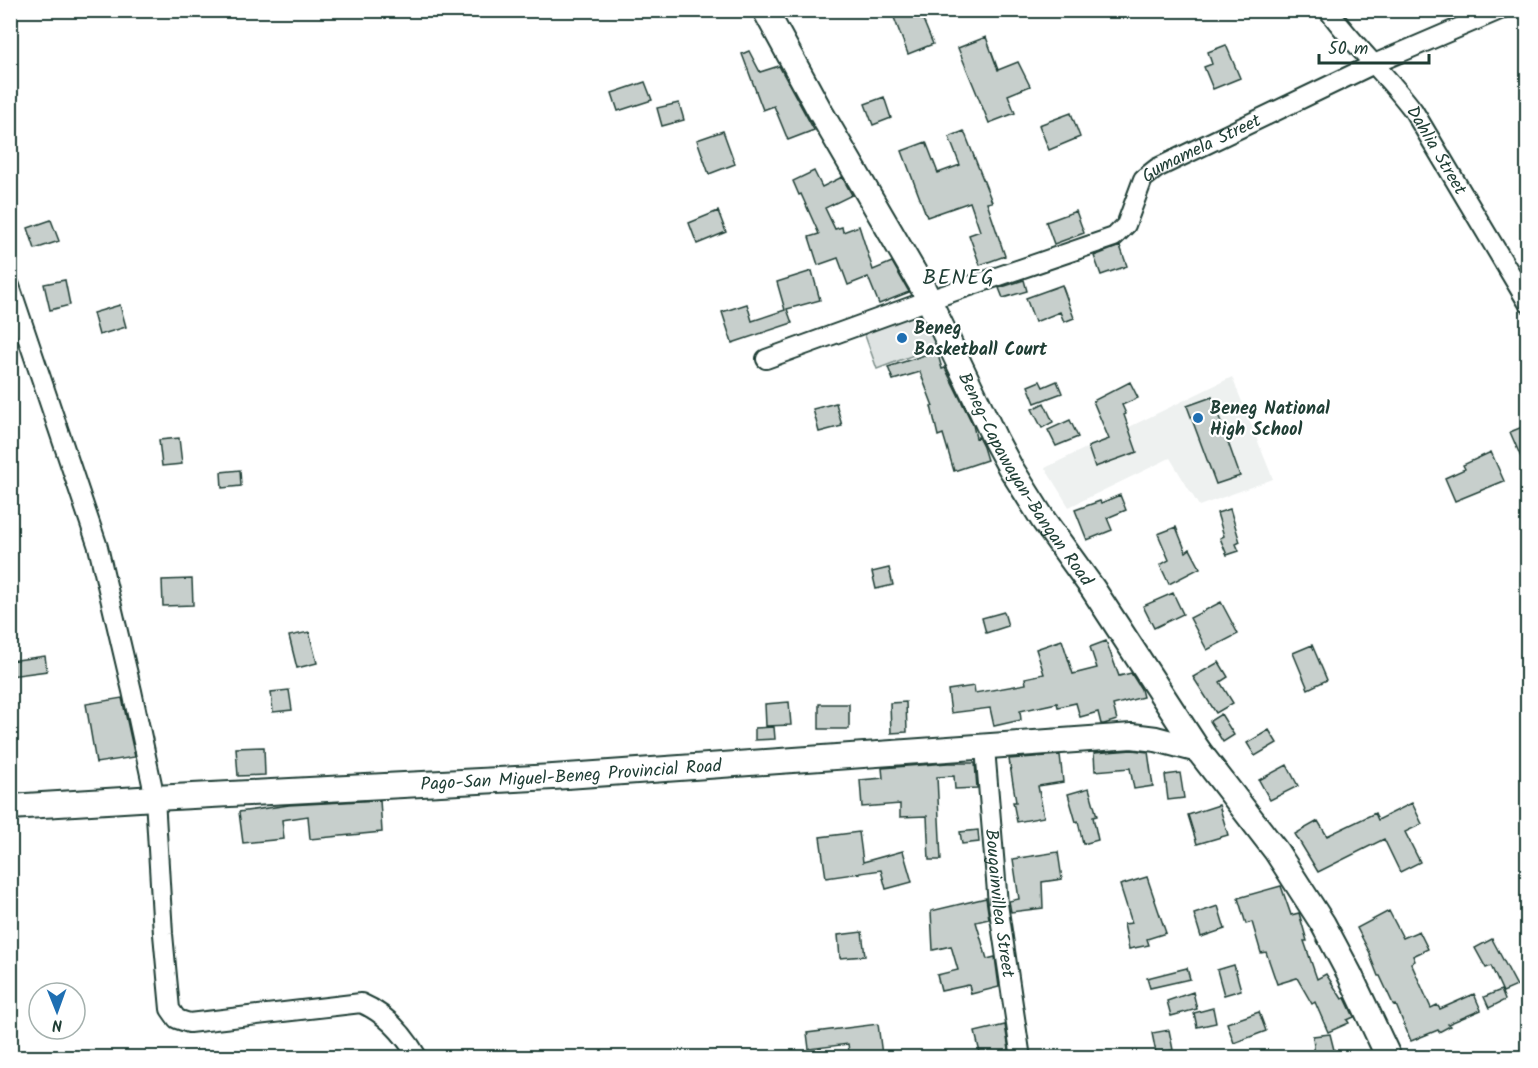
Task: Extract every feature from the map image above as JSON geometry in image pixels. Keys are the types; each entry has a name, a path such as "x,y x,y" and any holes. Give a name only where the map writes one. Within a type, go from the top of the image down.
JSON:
{"main road":[{"name":"Beneg-Capawayan-Bangan Road","path":"765,10 928,300 1010,467 1198,750 1276,851 1323,924 1389,1058"},
{"path":"1132,736 1156,724 1170,709"},
{"name":"Pago-San Miguel-Beneg Provincial Road","path":"10,807 553,777 1132,736"},
{"path":"1132,736 1156,739 1198,750"}],"street":[{"name":"Dahlia Street","path":"1328,10 1352,42 1413,110 1527,303"},
{"name":"Gumamela Street","path":"766,359 928,300 1114,237 1126,225 1143,179 1157,168 1374,64 1500,10"},
{"path":"10,286 98,547 132,691 155,798 170,1009 177,1019 189,1023 361,1004 377,1010 406,1037 418,1058"},
{"name":"Bougainvillea Street","path":"985,748 998,904 1021,1058"}],"shaded area":[{"name":"Beneg Basketball Court","path":"926,308 940,345 877,369 863,330"},
{"name":"Beneg National High School","path":"1232,377 1273,479 1199,506 1170,458 1069,507 1045,468"}],"building":[{"path":"904,10 919,10 933,44 908,54 893,15"},
{"path":"986,37 998,70 1018,62 1030,86 1008,95 1015,113 989,123 958,48"},
{"path":"1226,45 1240,78 1213,89 1204,67 1212,64 1208,52"},
{"path":"749,51 760,72 779,66 814,130 788,140 774,106 763,110 742,54"},
{"path":"645,82 652,100 618,111 612,93"},
{"path":"884,97 891,118 873,125 865,104"},
{"path":"679,103 684,120 662,126 657,108"},
{"path":"1071,113 1080,137 1049,150 1039,125"},
{"path":"723,131 735,164 709,174 697,140"},
{"path":"964,131 992,202 987,203 1005,256 980,265 969,235 980,231 970,202 927,217 902,151 926,142 938,173 960,165 949,137"},
{"path":"814,171 822,187 842,177 852,195 825,208 835,229 842,227 843,232 859,226 873,270 892,262 909,292 879,304 868,277 848,285 838,258 818,265 809,237 819,234 793,181"},
{"path":"718,211 726,232 697,244 689,223"},
{"path":"1076,211 1084,233 1054,244 1046,222"},
{"path":"51,220 59,241 35,249 28,228"},
{"path":"1120,246 1127,266 1101,275 1094,256"},
{"path":"812,271 820,300 787,309 792,323 732,343 722,312 747,304 752,321 785,310 777,282"},
{"path":"65,280 70,305 50,310 44,284"},
{"path":"1024,280 1027,291 1003,298 999,288"},
{"path":"1062,285 1074,318 1064,322 1060,312 1035,322 1026,298"},
{"path":"120,305 126,327 99,335 93,313"},
{"path":"937,351 942,369 945,368 987,460 954,471 943,434 938,436 931,406 933,406 920,372 893,380 888,367"},
{"path":"1040,381 1043,387 1057,381 1062,393 1035,403 1028,386"},
{"path":"1130,382 1138,398 1122,405 1137,452 1095,467 1088,447 1109,439 1093,401"},
{"path":"1212,397 1240,476 1216,484 1187,406"},
{"path":"836,403 842,426 819,432 813,409"},
{"path":"1044,403 1053,422 1042,428 1032,409"},
{"path":"1070,420 1078,437 1056,446 1048,430"},
{"path":"1527,425 1527,471 1510,432"},
{"path":"179,438 182,464 162,466 159,440"},
{"path":"1491,452 1504,481 1455,501 1445,478 1465,469 1463,465"},
{"path":"240,470 241,486 222,488 221,472"},
{"path":"1120,495 1126,510 1107,518 1112,530 1087,540 1075,510"},
{"path":"1230,509 1240,542 1236,544 1239,551 1227,555 1220,538 1224,536 1217,513"},
{"path":"1176,527 1186,552 1190,549 1200,568 1169,584 1160,565 1169,560 1158,534"},
{"path":"889,568 893,585 876,589 872,572"},
{"path":"192,579 193,605 163,606 162,580"},
{"path":"1173,593 1183,614 1154,628 1143,606"},
{"path":"1221,602 1238,634 1207,650 1190,618"},
{"path":"1004,612 1008,626 986,633 982,618"},
{"path":"309,632 317,663 297,668 289,636"},
{"path":"1062,640 1073,674 1097,668 1090,647 1106,641 1119,676 1131,673 1143,697 1113,705 1117,720 1104,724 1101,724 1098,712 1080,717 1076,703 1058,707 1057,703 1020,711 1021,720 994,726 990,708 951,713 948,690 974,686 975,693 1026,684 1025,678 1044,674 1036,649"},
{"path":"1312,645 1327,680 1308,689 1293,653"},
{"path":"45,656 47,671 10,676 10,661"},
{"path":"1219,662 1228,677 1220,682 1233,703 1216,713 1193,677"},
{"path":"289,690 292,710 273,712 271,692"},
{"path":"122,698 135,757 96,763 86,704"},
{"path":"789,702 791,725 766,726 765,704"},
{"path":"906,702 907,732 891,733 890,703"},
{"path":"819,704 849,704 849,729 819,729"},
{"path":"1221,714 1234,735 1223,742 1210,721"},
{"path":"774,727 775,739 755,740 755,728"},
{"path":"1269,730 1277,743 1255,756 1247,743"},
{"path":"264,747 265,775 238,776 236,748"},
{"path":"1132,750 1148,752 1153,786 1134,789 1130,768 1095,771 1094,753"},
{"path":"1060,755 1063,782 1038,786 1044,817 1017,822 1009,759"},
{"path":"975,763 977,788 955,789 954,776 937,777 941,860 929,860 927,816 900,817 900,804 862,807 860,780 883,778 882,768"},
{"path":"1287,765 1298,786 1270,800 1259,780"},
{"path":"1180,773 1184,798 1168,800 1165,775"},
{"path":"1089,788 1097,816 1093,817 1098,840 1083,844 1078,821 1076,822 1068,794"},
{"path":"380,800 382,832 310,839 308,816 282,820 284,839 243,843 239,812 289,805"},
{"path":"1412,803 1422,824 1405,832 1420,862 1400,872 1384,839 1318,872 1295,834 1318,821 1327,836 1375,813 1378,820"},
{"path":"1219,805 1228,835 1197,844 1188,815"},
{"path":"978,830 979,842 962,844 960,832"},
{"path":"859,832 863,862 903,851 912,882 886,889 881,870 826,878 820,837"},
{"path":"1058,852 1062,879 1042,882 1043,908 1011,912 1009,901 1019,899 1013,859"},
{"path":"1147,877 1166,933 1147,939 1149,945 1129,949 1124,924 1132,923 1120,885"},
{"path":"1281,886 1291,915 1299,913 1307,941 1304,941 1317,979 1326,974 1342,999 1345,998 1354,1017 1347,1020 1349,1023 1328,1032 1315,1002 1312,1004 1297,978 1277,984 1266,952 1261,953 1252,922 1246,924 1238,898"},
{"path":"986,898 989,919 976,922 987,959 995,957 999,987 971,994 969,985 941,991 937,975 958,970 951,946 933,950 931,911"},
{"path":"1218,906 1225,929 1201,937 1194,914"},
{"path":"1389,911 1403,938 1419,931 1428,949 1413,956 1415,961 1411,963 1431,1008 1437,1005 1440,1009 1474,994 1481,1010 1448,1024 1450,1026 1439,1032 1438,1030 1411,1041 1396,1005 1394,1006 1378,976 1371,955 1357,928"},
{"path":"862,932 865,956 840,958 838,935"},
{"path":"1492,939 1517,986 1503,992 1491,966 1486,968 1475,948"},
{"path":"1234,965 1241,990 1224,995 1217,970"},
{"path":"1187,968 1190,979 1150,988 1147,978"},
{"path":"1501,990 1505,1000 1489,1008 1484,997"},
{"path":"1193,992 1197,1009 1171,1016 1167,1001"},
{"path":"1213,1008 1216,1023 1197,1027 1194,1013"},
{"path":"1259,1012 1266,1031 1234,1043 1227,1023"},
{"path":"878,1024 882,1055 850,1058 848,1044 809,1049 807,1033"},
{"path":"1005,1025 1009,1050 981,1057 975,1032"},
{"path":"1169,1030 1173,1050 1156,1053 1152,1033"},
{"path":"1330,1034 1336,1058 1315,1058 1313,1036"}],"place":[{"name":"Beneg Basketball Court","path":"902,338"},
{"name":"Beneg National High School","path":"1198,418"}],"district":[{"name":"BENEG","path":"959,277"}]}
